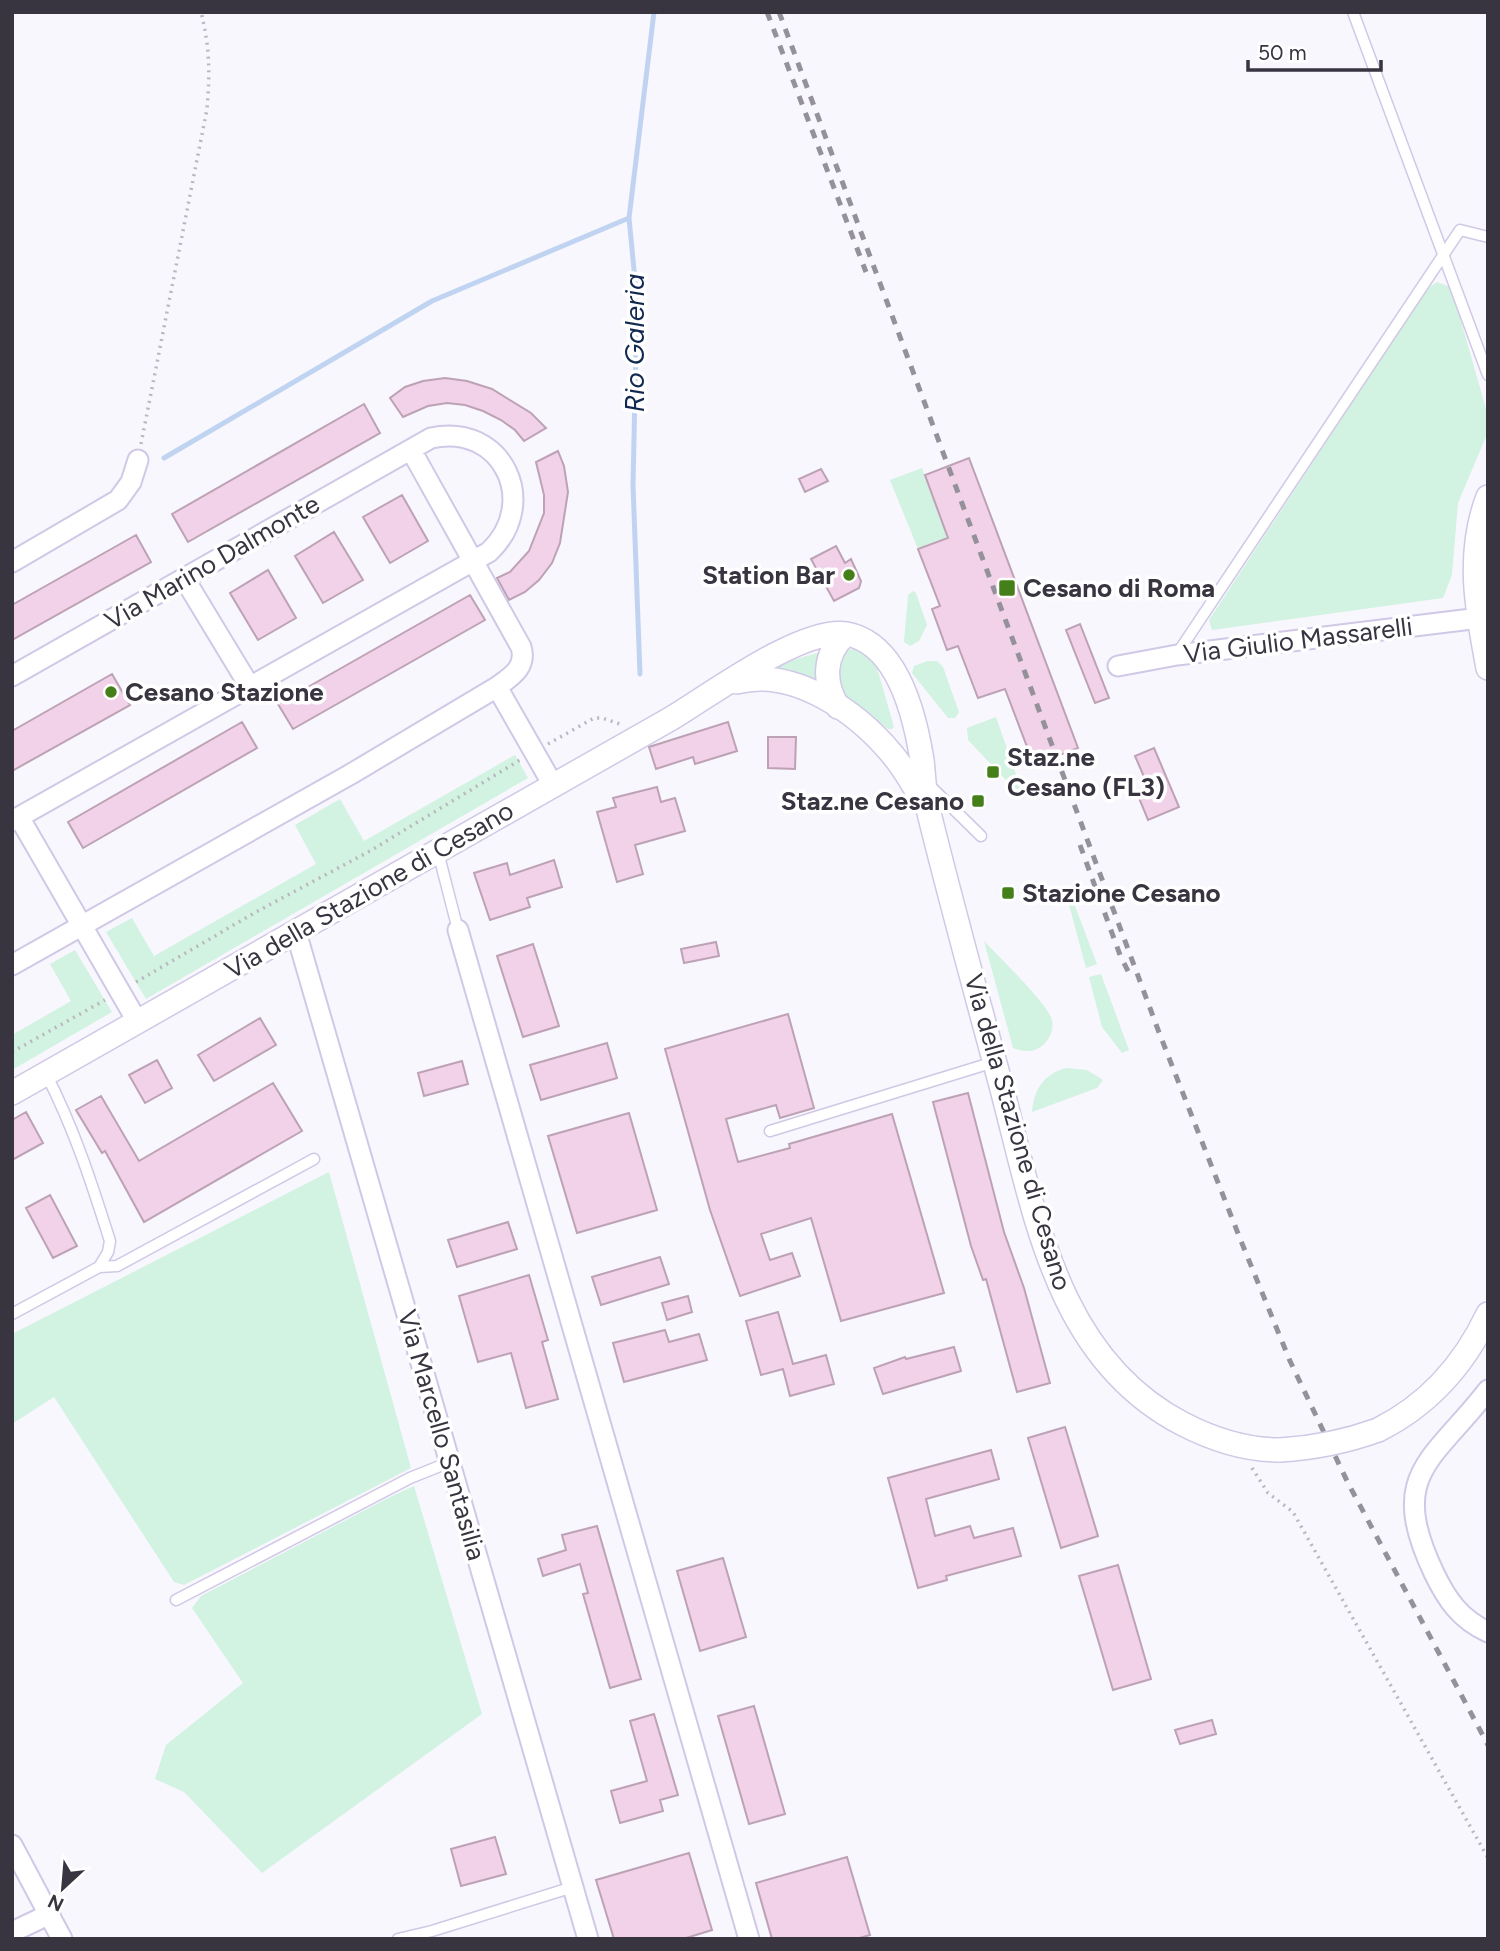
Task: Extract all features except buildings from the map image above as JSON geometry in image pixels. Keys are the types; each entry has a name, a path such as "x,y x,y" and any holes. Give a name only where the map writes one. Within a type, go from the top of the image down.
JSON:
{"street":[{"name":"Via Marino Dalmonte","path":"12,676 432,438 465,438 477,442 493,453 508,473 514,496 511,521 498,544 474,561 16,819"},
{"path":"12,965 351,774 497,687 518,670 523,652 411,450"},
{"path":"12,562 118,500 131,482 138,460"},
{"path":"1488,498 1475,546 1488,668"},
{"path":"184,578 250,687"},
{"name":"Via Giulio Massarelli","path":"1118,666 1177,655 1483,617"},
{"path":"838,708 829,687 828,665 833,649 846,634"},
{"name":"Via della Stazione di Cesano","path":"12,1093 553,785 761,662 805,640 846,634 864,640 880,650 898,678 919,745 927,808 1043,1237 1060,1285 1082,1331 1118,1376 1150,1405 1187,1426 1238,1446 1259,1450 1325,1446 1352,1440 1399,1419 1443,1383 1465,1357 1488,1314"},
{"name":"Via della Stazione di Cesano","path":"726,685 752,678 780,680 807,690 838,708 891,752 927,808"},
{"path":"497,687 553,785"},
{"path":"16,819 82,925 137,1021"},
{"path":"458,930 746,1938"},
{"name":"Via Marcello Santasilia","path":"296,932 588,1939"},
{"path":"1488,1390 1435,1450 1419,1479 1413,1509 1420,1541 1445,1595 1466,1619 1488,1632"},
{"path":"12,1844 62,1939"},
{"path":"12,1932 50,1914"}],"lane":[{"path":"1353,12 1488,375"},
{"path":"1177,655 1460,230 1488,237"},
{"path":"925,781 981,836"},
{"path":"438,851 458,930"},
{"path":"770,1131 995,1062"},
{"path":"46,1074 66,1112 88,1169 110,1241 108,1252 99,1266"},
{"path":"12,1314 99,1266 117,1265 314,1159"},
{"path":"176,1600 410,1478 450,1462"},
{"path":"398,1939 573,1887"}],"path":[{"path":"138,460 207,109 210,66 201,12"},
{"path":"12,1052 256,912 370,851 591,719 602,718 624,726"},
{"path":"1238,1446 1268,1493 1293,1512 1488,1858"}],"green space":[{"path":"1437,282 1450,287 1488,416 1488,432 1458,503 1452,575 1443,598 1212,630 1209,620 1427,289"},
{"path":"922,468 948,538 918,549 890,480"},
{"path":"913,591 927,625 919,641 910,646 904,642 908,595"},
{"path":"859,649 876,664 894,727 892,729 888,729 838,691 833,679 845,651"},
{"path":"824,651 821,689 759,670"},
{"path":"937,661 943,667 959,712 955,718 948,718 912,673 914,666"},
{"path":"996,717 1024,799 968,740 967,728"},
{"path":"515,755 528,778 146,999 106,932 132,918 154,956 316,864 295,825 340,799 364,841"},
{"path":"1067,885 1097,964 1086,968 1064,886"},
{"path":"984,941 1049,1013 1052,1020 1051,1034 1040,1048 1025,1051 1013,1048"},
{"path":"75,950 112,1012 12,1070 12,1035 71,1001 50,964"},
{"path":"1101,974 1129,1050 1122,1053 1102,1027 1089,977"},
{"path":"1066,1068 1087,1070 1103,1080 1097,1088 1032,1112 1035,1096 1046,1078"},
{"path":"329,1172 411,1468 184,1585 174,1582 54,1397 12,1424 12,1334"},
{"path":"414,1486 482,1714 262,1873 184,1792 155,1779 166,1745 243,1683 192,1608 201,1596"}],"waterway":[{"name":"Rio Galeria","path":"640,674 633,485 637,301 629,218 654,12"},
{"path":"164,458 432,301 629,218"}],"railway":[{"path":"767,12 866,272"},
{"path":"779,12 1160,1035 1290,1361 1348,1483 1488,1745"},
{"path":"1080,845 1129,973"}],"place":[{"name":"Station Bar","path":"849,575"},
{"name":"Cesano di Roma","path":"1007,588"},
{"name":"Cesano Stazione","path":"111,692"},
{"name":"Staz.ne Cesano (FL3)","path":"993,772"},
{"name":"Staz.ne Cesano","path":"978,801"},
{"name":"Stazione Cesano","path":"1008,893"}]}
